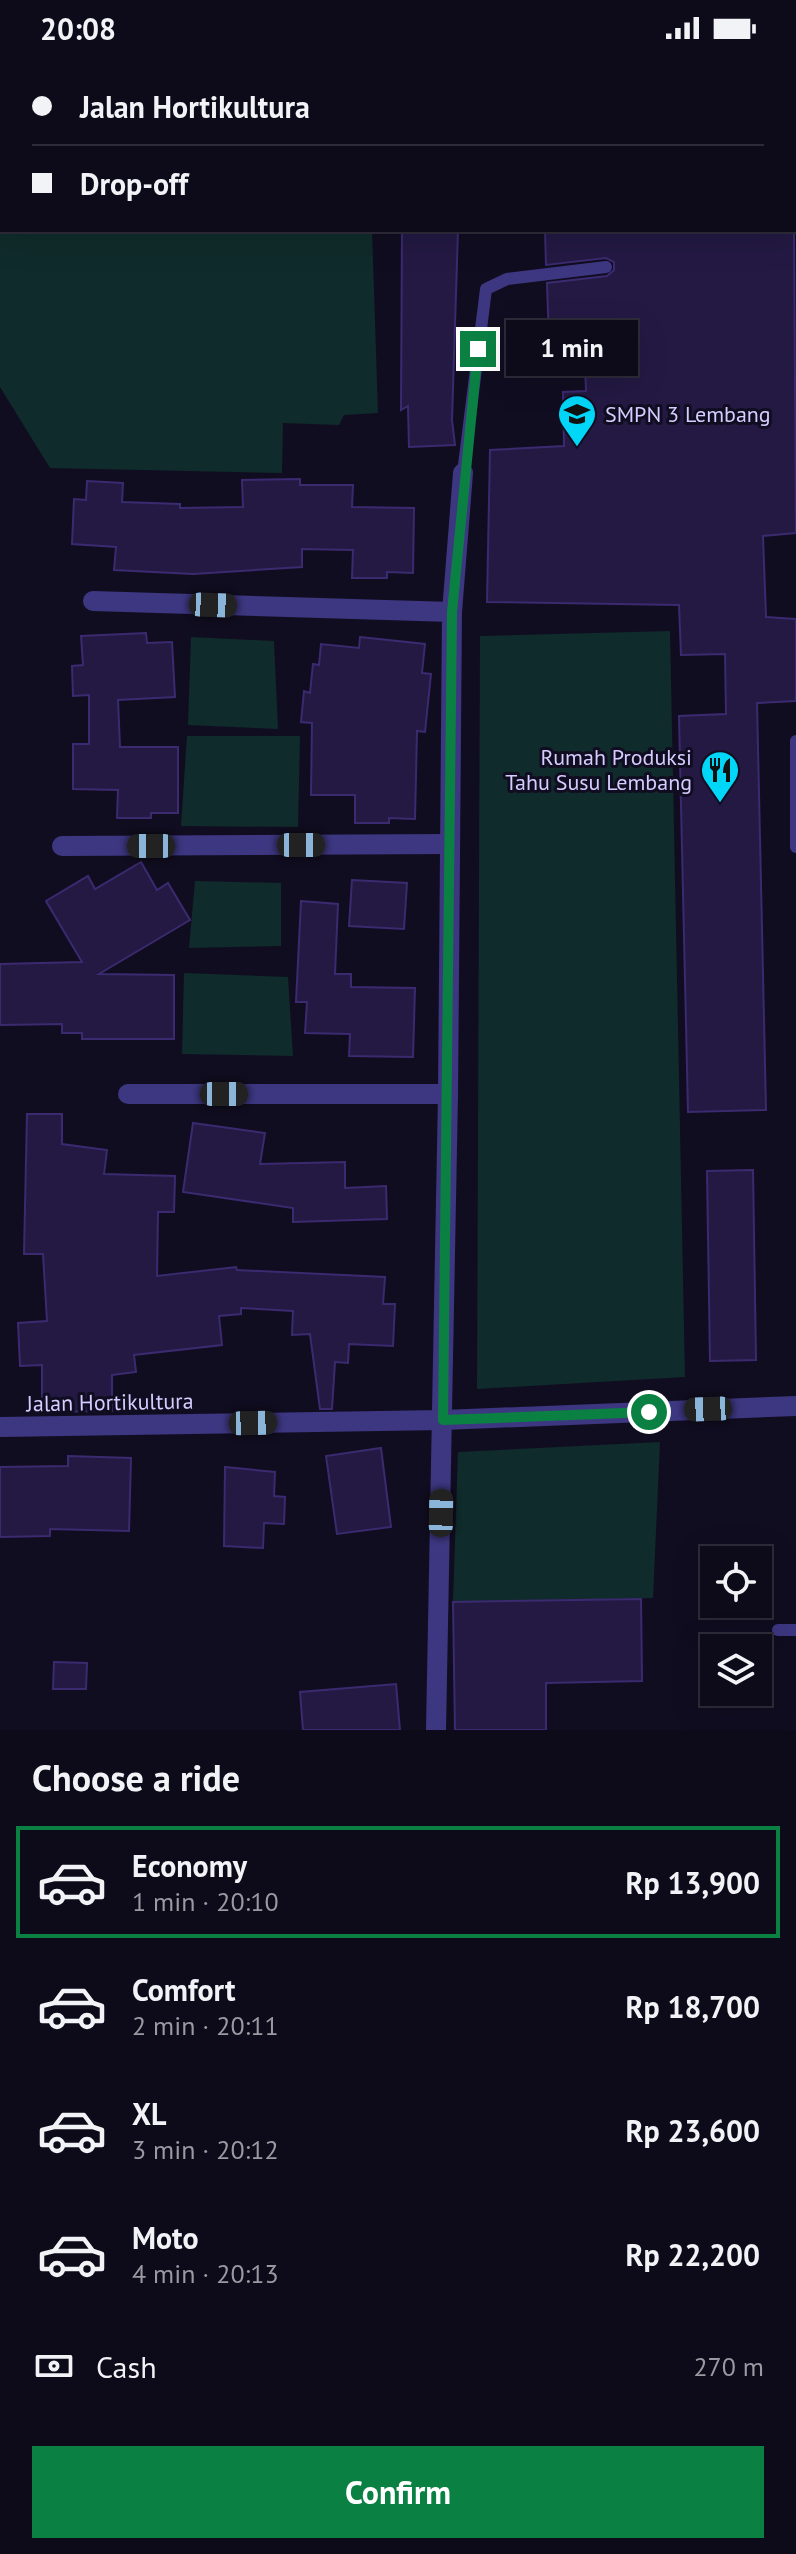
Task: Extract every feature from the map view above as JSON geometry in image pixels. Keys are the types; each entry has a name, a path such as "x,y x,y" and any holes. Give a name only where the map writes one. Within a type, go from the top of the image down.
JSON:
{"street":[{"path":"436,1730 448,1094 452,612 463,473"},
{"path":"93,601 452,612"},
{"path":"62,846 450,844"},
{"path":"128,1094 448,1094"},
{"name":"Jalan Hortikultura","path":"0,1427 443,1420 796,1406"}],"lane":[{"path":"463,473 486,289 507,279 606,267"},
{"path":"796,741 796,847"},
{"path":"778,1630 796,1630"}],"green space":[{"path":"0,232 372,232 378,413 344,415 339,425 283,423 282,473 50,468 0,387"},
{"path":"670,631 685,1377 477,1389 480,636"},
{"path":"191,637 274,641 278,729 188,725"},
{"path":"187,736 300,736 298,827 181,826"},
{"path":"195,881 281,883 281,946 189,948"},
{"path":"184,973 288,977 293,1056 182,1054"},
{"path":"660,1442 653,1598 453,1602 458,1452"}],"building":[{"path":"402,232 458,232 452,420 455,445 409,447 408,406 401,410"},
{"path":"545,232 794,232 796,533 763,536 766,617 796,619 796,701 757,703 766,1110 688,1112 679,716 726,714 725,654 681,655 679,605 487,602 490,450 564,446 563,392 586,391 584,340 549,342 547,283 607,276 614,270 614,262 606,258 546,265"},
{"path":"300,479 300,485 353,485 352,507 414,508 413,573 387,572 387,578 352,578 353,550 302,549 302,567 193,574 114,570 116,547 72,544 74,499 86,500 87,481 123,483 122,502 180,504 180,508 243,507 242,480"},
{"path":"146,633 147,643 172,642 175,697 118,700 120,747 178,747 178,813 151,813 151,818 117,818 118,790 73,789 73,744 89,744 89,695 73,696 72,666 83,665 81,636"},
{"path":"360,637 425,644 422,673 431,674 425,732 417,731 415,819 389,818 389,823 355,823 355,795 311,795 312,723 301,722 304,691 310,693 313,664 319,665 321,644 359,648"},
{"path":"141,862 157,890 168,883 190,920 99,974 174,975 174,1039 82,1039 82,1033 62,1033 62,1024 0,1025 0,964 82,962 46,901 88,876 95,889"},
{"path":"352,880 407,883 404,929 349,926"},
{"path":"301,901 338,904 335,974 351,974 351,987 415,988 413,1057 349,1056 350,1034 305,1033 307,1002 296,1002"},
{"path":"27,1114 62,1114 62,1144 107,1150 104,1174 175,1176 174,1212 158,1212 157,1276 236,1267 237,1270 385,1277 383,1304 395,1304 393,1346 349,1344 348,1363 335,1362 332,1409 320,1409 310,1334 292,1335 293,1311 241,1308 241,1314 219,1316 222,1345 134,1355 136,1372 112,1375 112,1411 42,1412 42,1365 20,1366 18,1323 47,1321 43,1254 24,1254"},
{"path":"193,1123 265,1133 260,1164 345,1162 345,1188 386,1186 387,1219 293,1222 293,1208 183,1192"},
{"path":"753,1170 756,1360 710,1361 707,1171"},
{"path":"381,1448 391,1527 337,1534 326,1456"},
{"path":"68,1456 131,1458 129,1531 50,1529 50,1536 0,1537 0,1467 68,1466"},
{"path":"225,1467 275,1472 274,1496 285,1497 284,1524 264,1523 263,1548 224,1546"},
{"path":"641,1599 642,1681 546,1683 546,1730 455,1730 453,1602"},
{"path":"54,1662 87,1663 86,1689 53,1689"},
{"path":"396,1684 400,1730 303,1730 300,1692"}],"place":[{"name":"SMPN 3 Lembang","path":"577,448"},
{"name":"Rumah Produksi Tahu Susu Lembang","path":"720,804"}],"route":[{"path":"478,349 463,473 452,612 443,1420 649,1412"}]}
